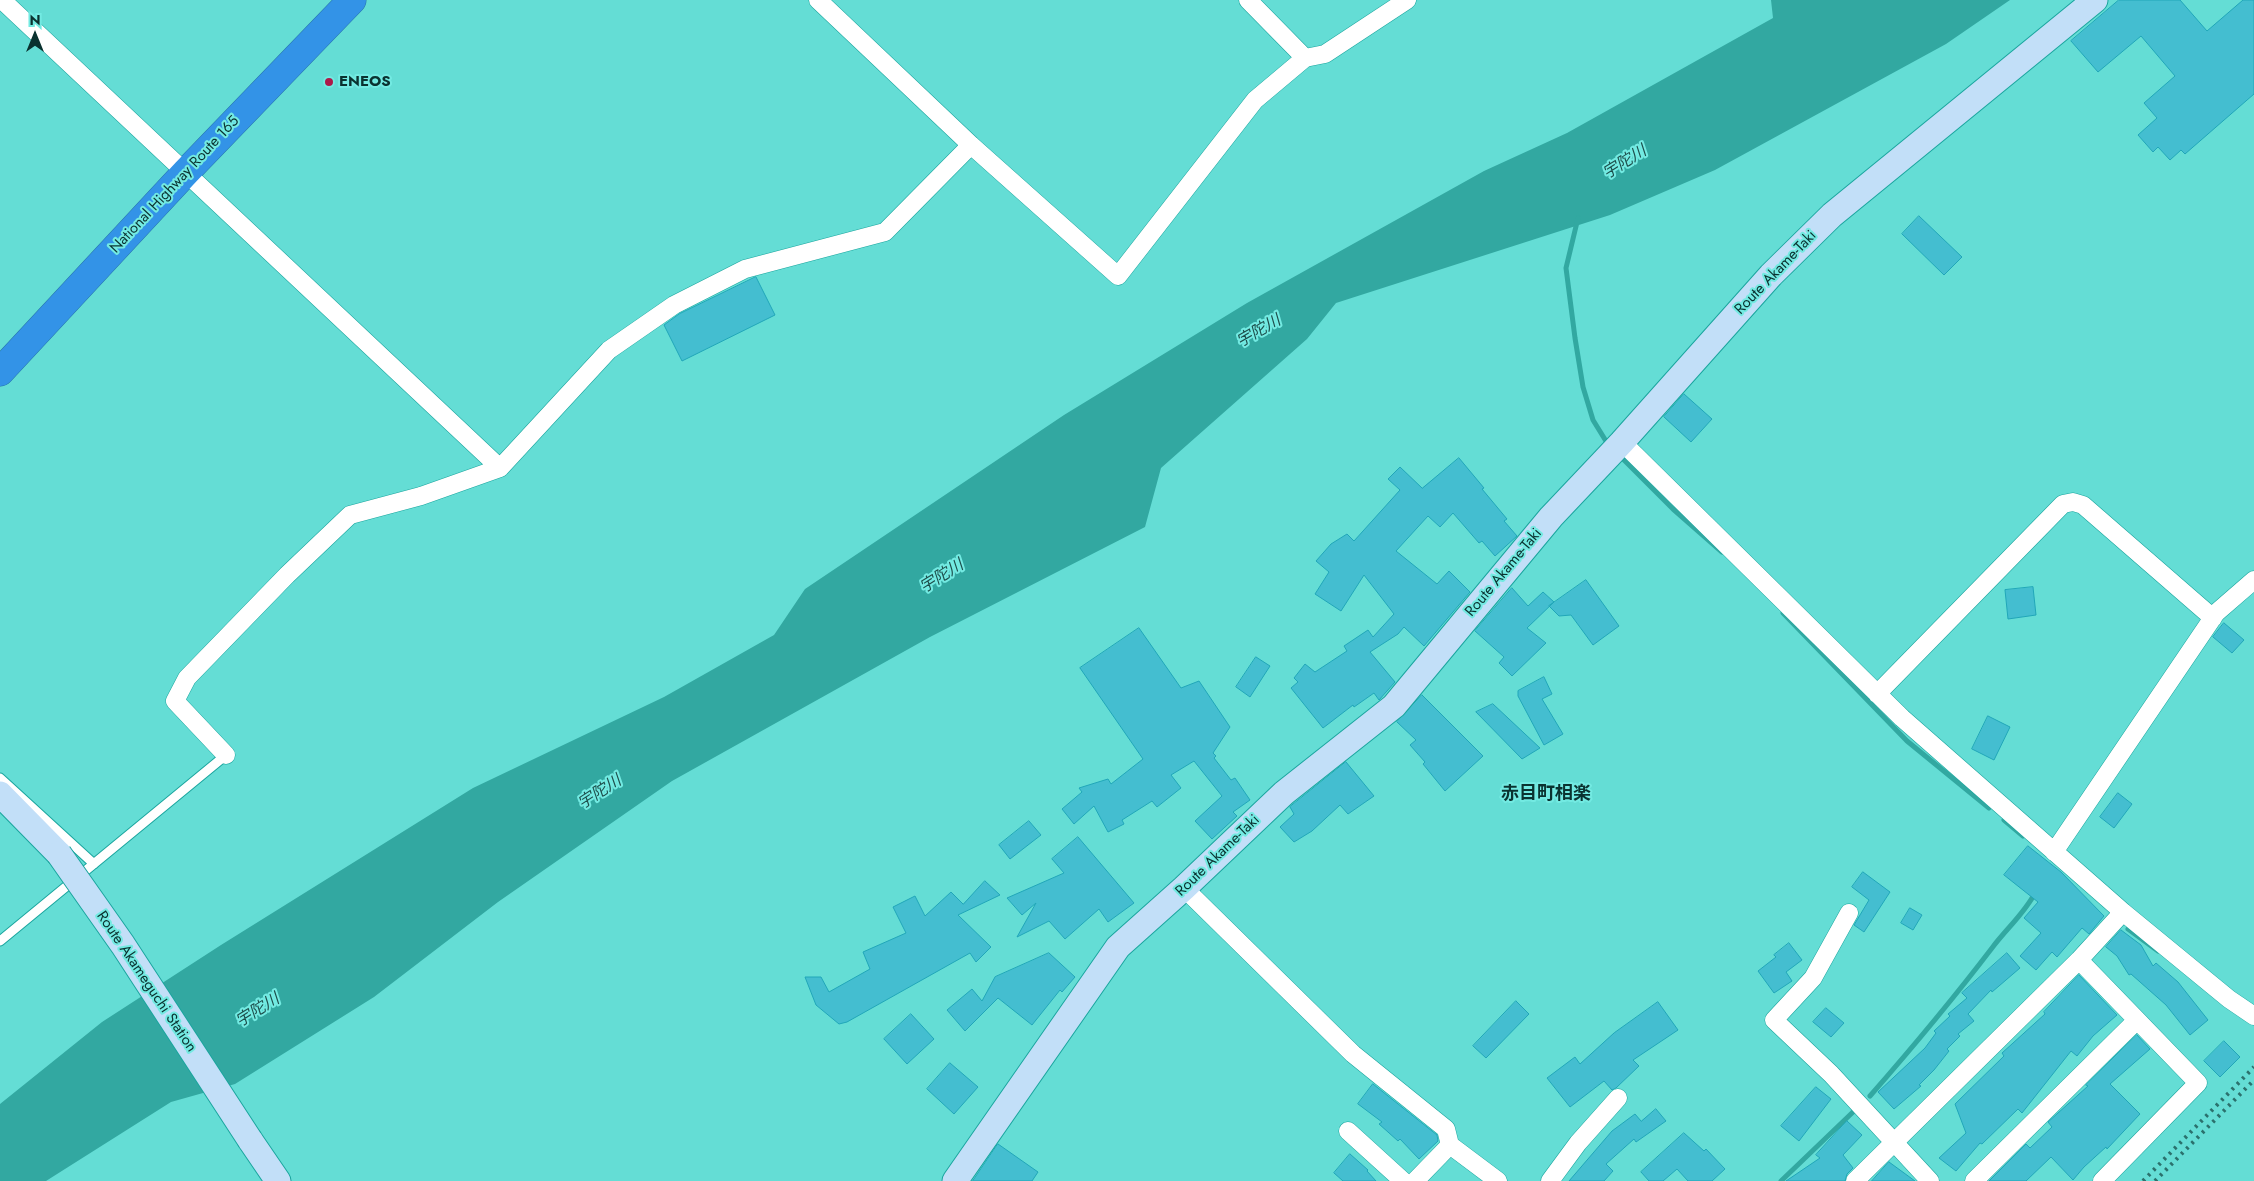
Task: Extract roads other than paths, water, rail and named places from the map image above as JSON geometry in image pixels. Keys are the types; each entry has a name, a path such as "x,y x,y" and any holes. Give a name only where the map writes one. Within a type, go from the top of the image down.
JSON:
{"highway":[{"name":"National Highway Route 165","path":"0,372 186,172 352,0"}],"main road":[{"name":"Route Akame-Taki","path":"955,1181 1118,947 1184,888 1284,792 1394,706 1551,517 1615,449 1771,275 1832,215 2095,0"},
{"name":"Route Akameguchi Station","path":"0,794 59,854 123,945 278,1181"}],"street":[{"path":"2,0 500,468"},
{"path":"818,0 971,144 1118,276 1255,100 1305,58 1325,54 1407,0"},
{"path":"1248,0 1305,58"},
{"path":"226,755 175,701 187,678 350,515 421,496 500,468 610,350 674,305 745,269 885,232 971,144"},
{"path":"1615,449 1877,694 2054,852 2123,912 2229,999 2254,1016"},
{"path":"1877,694 2063,504 2073,502 2082,504 2213,618"},
{"path":"2054,852 2213,618 2254,580"},
{"path":"1184,888 1353,1054 1446,1129 1450,1145 1498,1181"},
{"path":"1855,1181 2079,960 2123,912"},
{"path":"1849,914 1814,978 1774,1020 1831,1074 1930,1181"},
{"path":"2079,960 2198,1083 2102,1181"},
{"path":"1974,1181 2137,1020"},
{"path":"1550,1181 1578,1144 1618,1098"},
{"path":"1348,1131 1403,1181"},
{"path":"1415,1181 1450,1145"}],"lane":[{"path":"0,941 226,755"},
{"path":"0,778 94,864"}],"water":[{"name":"宇陀川","path":"1771,0 2010,0 1946,44 1715,170 1610,215 1336,303 1307,339 1161,468 1145,527 930,637 672,781 498,902 374,997 235,1084 171,1102 46,1181 0,1181 0,1104 102,1022 221,945 473,788 664,697 774,635 805,589 1064,415 1247,303 1484,171 1567,133 1773,18"}],"waterway":[{"path":"1578,218 1566,268 1575,338 1583,387 1593,420 1609,446"},
{"path":"1619,455 1673,509 1722,552"},
{"path":"1783,613 1907,741 1989,808"},
{"path":"2004,820 2023,836"},
{"path":"1870,1096 1917,1042 2020,915 2035,893"},
{"path":"2128,929 2158,951"},
{"path":"1781,1181 1853,1112"}],"railway":[{"path":"2143,1181 2254,1067"},
{"path":"2155,1181 2254,1080"}],"place":[{"name":"ENEOS","path":"329,82"}],"district":[{"name":"赤目町相楽","path":"1546,795"}]}
